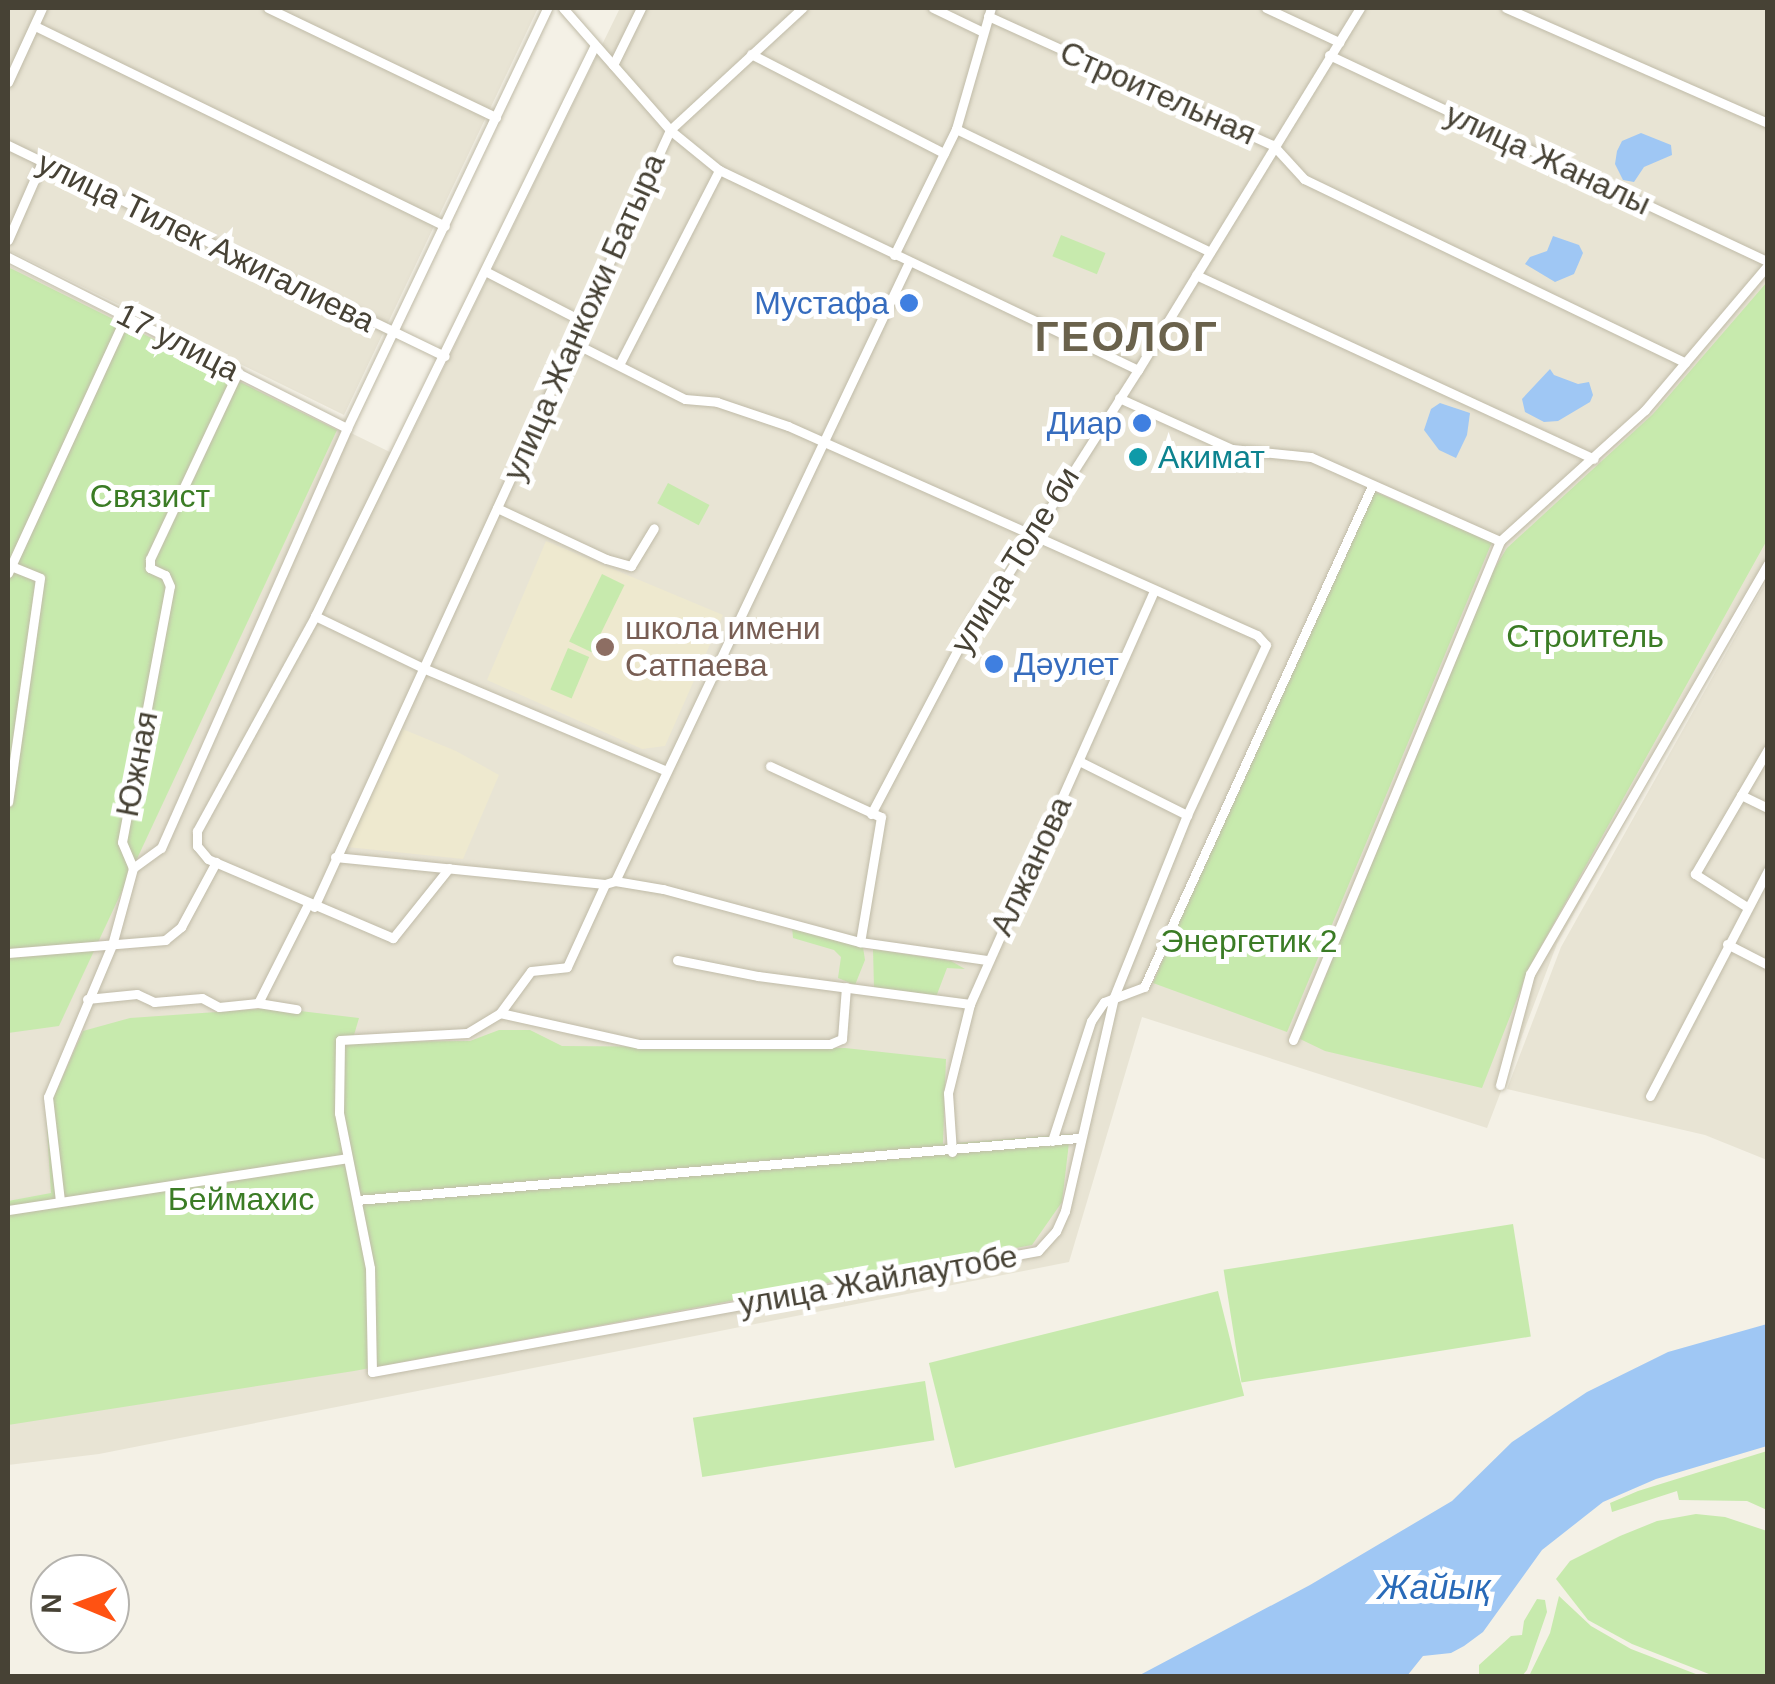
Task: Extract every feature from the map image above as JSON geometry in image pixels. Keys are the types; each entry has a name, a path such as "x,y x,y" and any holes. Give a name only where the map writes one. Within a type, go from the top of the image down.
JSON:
{"street":[{"path":"8,81 42,8"},
{"path":"268,8 496,117"},
{"path":"134,868 161,848 347,428 547,8"},
{"path":"563,8 670,130 719,170 1138,370"},
{"path":"613,65 641,8"},
{"name":"улица Жанкожи Батыра","path":"258,1003 335,856 670,130 802,8"},
{"path":"933,8 983,32"},
{"path":"1266,8 1339,42"},
{"name":"улица Толе би","path":"871,814 979,609 992,599 1138,370 1360,8"},
{"path":"1506,8 1768,123"},
{"path":"894,255 956,128 989,12"},
{"name":"Строительная","path":"989,12 1273,146"},
{"path":"34,26 445,226"},
{"path":"448,868 393,938 212,860 197,846 197,831 315,616 596,45"},
{"path":"752,54 944,153"},
{"name":"улица Жаналы","path":"1329,56 1768,264"},
{"path":"956,128 1210,252"},
{"name":"улица Тилек Ажигалиева","path":"8,145 445,356"},
{"path":"1273,146 1304,179 1685,362"},
{"path":"8,240 42,162"},
{"path":"620,363 719,170"},
{"name":"17 улица","path":"8,257 347,428"},
{"path":"909,262 567,968 531,972 500,1012 466,1033 340,1040 339,1113 357,1200 952,1152 1078,1138"},
{"path":"1293,1040 1500,540 1594,459 1685,362 1768,264"},
{"path":"486,272 584,322"},
{"path":"1196,274 1594,459"},
{"path":"8,802 40,578 10,570 126,316"},
{"path":"574,342 685,398 717,402 823,442 1154,591"},
{"name":"Южная","path":"60,1200 48,1097 112,945 134,868 122,842 168,580 150,568 150,559 238,372"},
{"path":"1119,398 1232,449 1311,457 1500,540"},
{"path":"1052,1140 1091,1021 1104,1002 1144,987 1372,486"},
{"path":"498,508 606,559 631,566 654,528"},
{"path":"1500,1085 1530,974 1768,564"},
{"path":"1757,582 1768,586"},
{"name":"улица Жайлаутобе","path":"357,1200 370,1268 372,1372 1038,1251 1056,1232 1065,1212 1078,1138 1114,997 1187,815 1266,645 1256,635 1154,591"},
{"name":"Алжанова","path":"952,1152 948,1093 970,1004 1154,591"},
{"path":"315,616 423,668 665,770"},
{"path":"1747,907 1695,874 1768,748"},
{"path":"1081,762 1187,815"},
{"path":"770,766 880,817 860,942"},
{"path":"1742,795 1768,808"},
{"path":"335,856 663,889 860,942 988,960"},
{"path":"8,953 112,945 175,935 212,860"},
{"path":"1650,1096 1768,870"},
{"path":"1727,944 1768,965"},
{"path":"677,960 970,1004"},
{"path":"500,1012 639,1044 830,1044 842,1039 846,988"},
{"path":"87,999 137,994 154,1002 202,998 219,1007 258,1003 297,1009"},
{"path":"8,1210 348,1158"}],"shaded area":[{"path":"8,8 538,8 344,415 12,252 8,259"},
{"name":"ГЕОЛОГ","path":"620,8 1767,8 1767,568 1557,944 1487,1128 1142,1017 1069,1262 99,1454 8,1465 8,265 400,457"},
{"name":"школа имени Сатпаева","path":"546,541 723,615 665,746 642,749 487,680"},
{"path":"1767,580 1767,1160 1705,1135 1507,1089 1561,947"},
{"path":"400,728 456,751 499,775 463,859 347,847"}],"green space":[{"path":"1061,235 1106,253 1097,274 1052,256"},
{"name":"Связист","path":"8,267 337,430 59,1026 8,1033"},
{"name":"Строитель","path":"1767,282 1767,540 1529,968 1482,1088 1325,1051 1300,1039 1485,584 1507,548 1653,414"},
{"path":"668,483 709,505 699,525 657,503"},
{"name":"Энергетик 2","path":"1373,491 1492,542 1287,1032 1153,983 1318,600"},
{"path":"602,574 624,585 592,652 569,641"},
{"path":"568,648 589,657 572,698 550,689"},
{"path":"792,926 863,947 865,960 855,985 838,978 841,957 834,950 793,938"},
{"path":"873,949 951,961 965,969 947,968 936,997 874,988"},
{"name":"Беймахис","path":"275,1008 359,1018 352,1042 470,1041 499,1030 530,1030 562,1046 845,1048 946,1059 943,1144 1070,1134 1062,1202 1032,1245 354,1371 8,1425 8,1201 51,1193 46,1114 83,1031 130,1018"},
{"path":"1513,1224 1531,1337 1241,1382 1224,1270"},
{"path":"1218,1291 1244,1396 955,1468 929,1363"},
{"path":"925,1381 934,1440 702,1477 693,1418"},
{"path":"1767,1451 1767,1510 1747,1501 1679,1500 1677,1491 1612,1512 1610,1503 1638,1491"},
{"path":"1696,1514 1725,1517 1767,1531 1767,1676 1714,1676 1632,1644 1588,1620 1556,1579 1570,1561 1620,1536 1657,1521"},
{"path":"1559,1596 1591,1626 1631,1649 1701,1676 1530,1674 1550,1633"},
{"path":"1537,1599 1545,1600 1547,1612 1527,1670 1522,1676 1479,1676 1479,1665 1511,1636 1522,1635 1524,1621"}],"water":[{"path":"1641,133 1671,145 1672,155 1644,167 1634,182 1623,180 1615,164 1617,151 1622,141"},
{"path":"1553,236 1579,245 1583,253 1574,274 1555,282 1525,264 1530,257 1547,251"},
{"path":"1550,369 1554,375 1578,384 1589,382 1593,395 1590,402 1558,421 1544,422 1525,412 1522,399"},
{"path":"1440,403 1470,413 1467,435 1456,458 1439,450 1424,430 1431,409"},
{"name":"Жайық","path":"1767,1324 1767,1446 1656,1479 1603,1502 1542,1550 1483,1632 1464,1646 1451,1653 1423,1656 1407,1676 1138,1676 1310,1585 1452,1501 1512,1442 1587,1392 1668,1352"}],"place":[{"name":"Мустафа","path":"909,303"},
{"name":"Диар","path":"1142,423"},
{"name":"Акимат","path":"1138,457"},
{"name":"школа имени Сатпаева","path":"605,647"},
{"name":"Дәулет","path":"994,664"}],"district":[{"name":"ГЕОЛОГ","path":"1127,337"}]}
